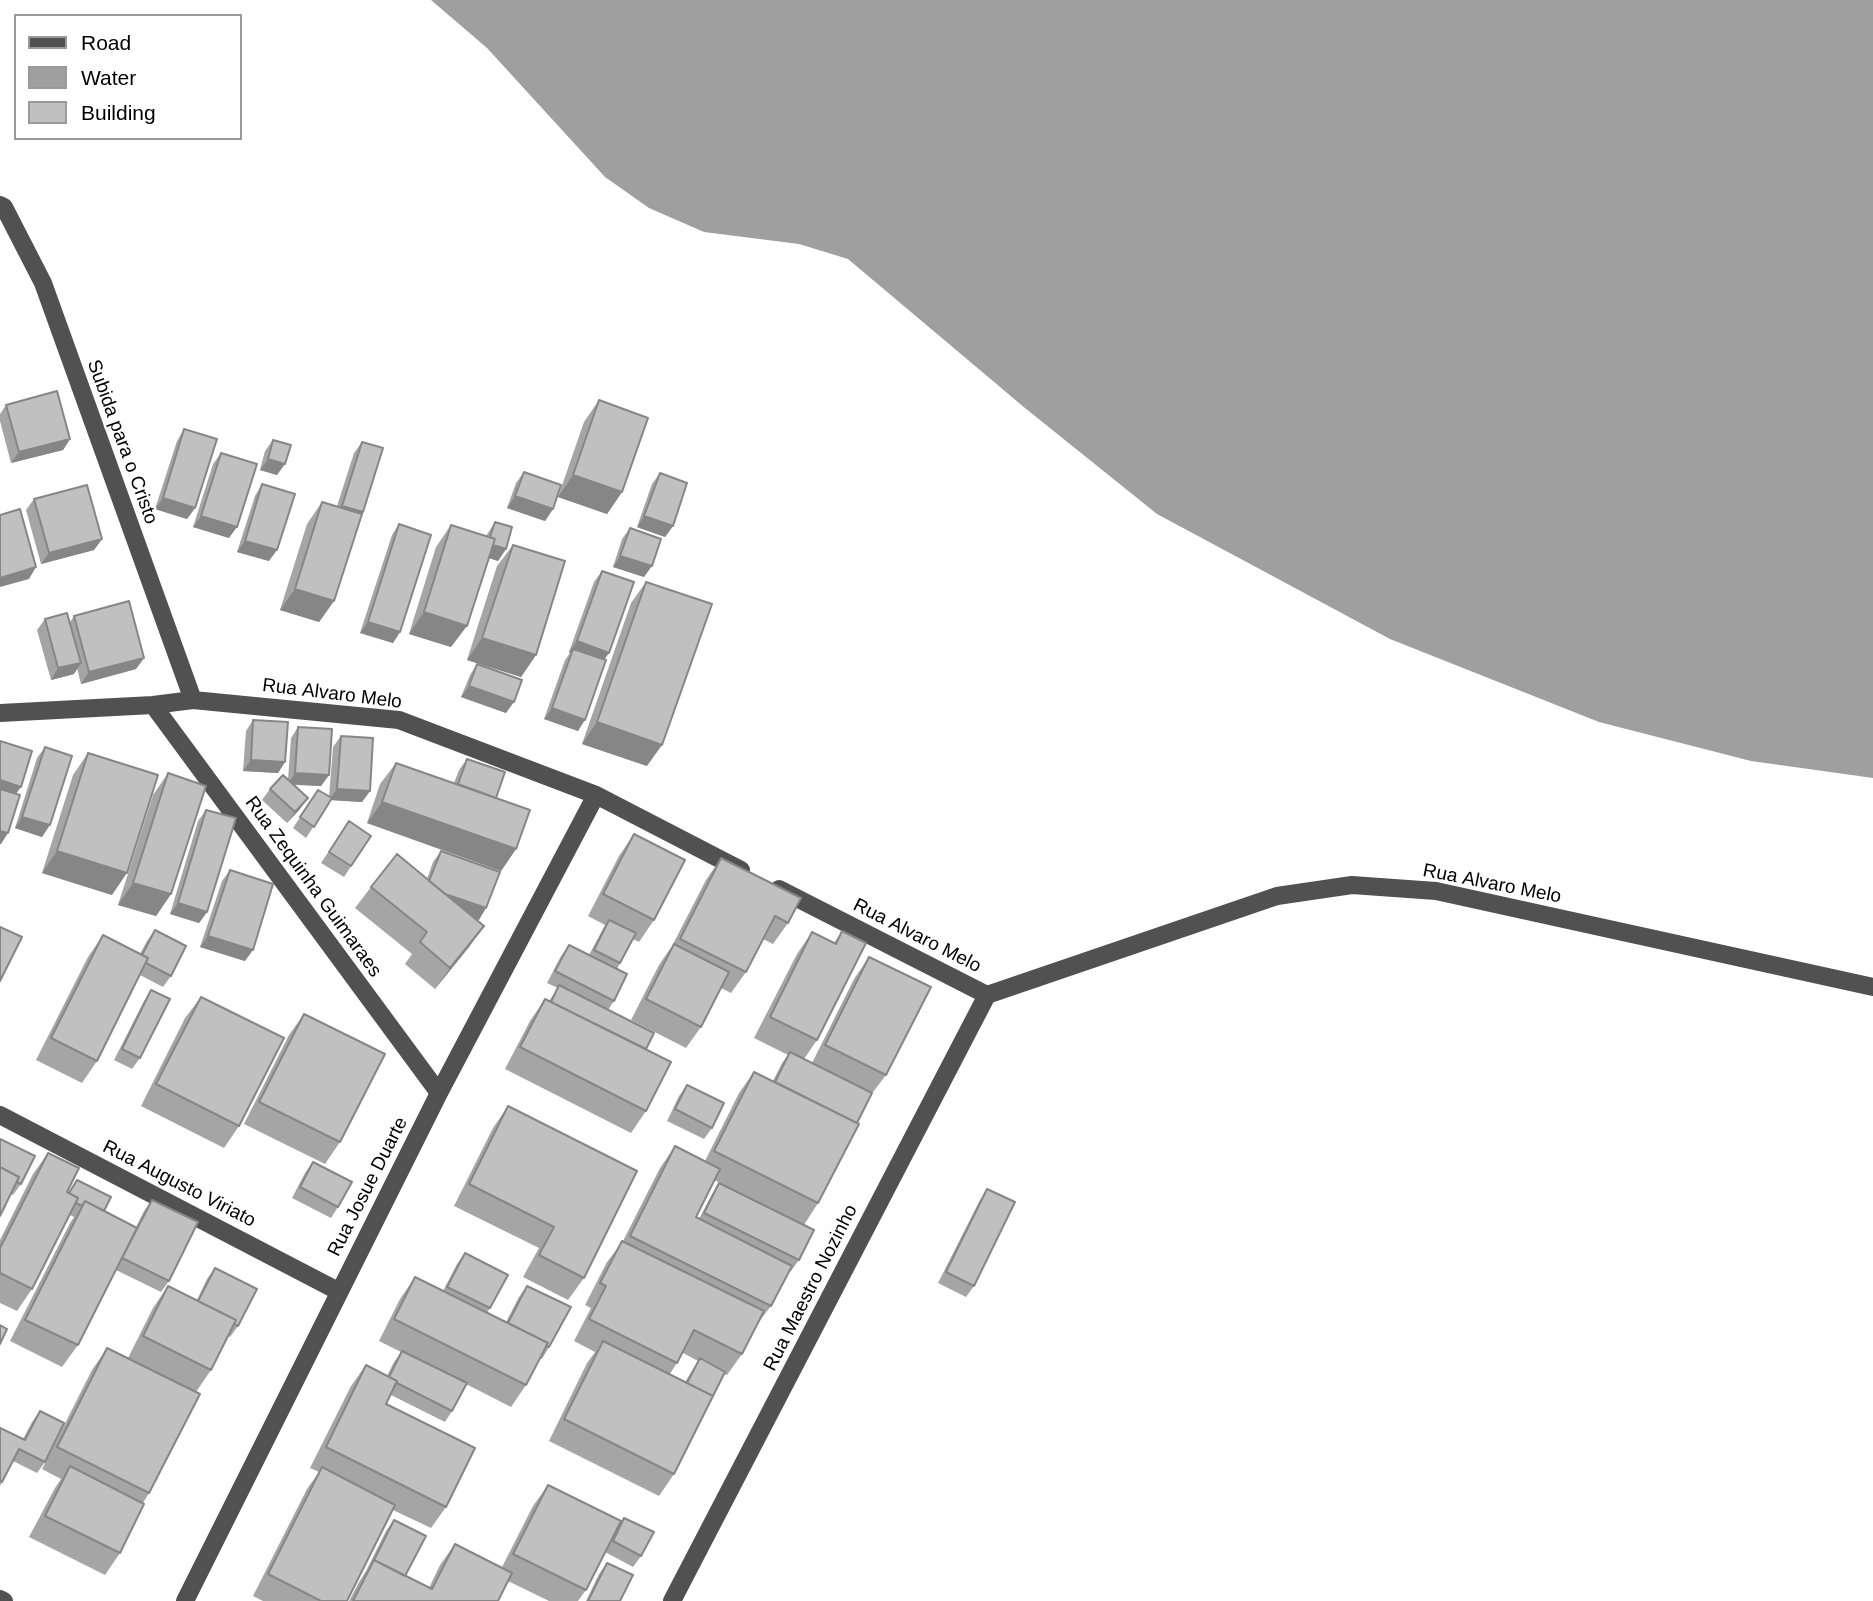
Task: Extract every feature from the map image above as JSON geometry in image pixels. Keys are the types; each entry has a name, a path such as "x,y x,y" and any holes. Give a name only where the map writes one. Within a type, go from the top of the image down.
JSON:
{"street":[{"name":"Subida para o Cristo","path":"0,205 4,207 43,283 193,700"},
{"name":"Rua Alvaro Melo","path":"0,713 153,705 193,700 398,720 596,795 986,995 1277,895 1352,885 1436,891 1873,987"},
{"name":"Rua Zequinha Guimaraes","path":"153,705 439,1093"},
{"name":"Rua Josue Duarte","path":"185,1601 338,1290 596,795"},
{"name":"Rua Maestro Nozinho","path":"672,1601 986,995"},
{"name":"Rua Augusto Viriato","path":"0,1115 338,1290"}],"water":[{"path":"431,0 1873,0 1873,778 1751,761 1599,722 1390,639 1157,514 1025,408 848,259 799,244 704,232 649,208 605,177 487,48"}],"building":[{"path":"57,391 70,439 19,452 6,405"},
{"path":"599,400 648,418 622,492 573,475"},
{"path":"184,429 217,439 195,508 163,498"},
{"path":"273,440 291,445 285,464 268,459"},
{"path":"362,442 383,448 363,512 342,506"},
{"path":"221,453 257,464 237,527 201,516"},
{"path":"524,472 561,485 553,509 515,496"},
{"path":"660,473 687,483 673,526 644,516"},
{"path":"262,484 295,494 277,550 245,541"},
{"path":"87,485 102,539 49,553 34,499"},
{"path":"322,502 362,514 334,601 295,589"},
{"path":"20,509 36,567 0,578 0,515"},
{"path":"495,522 512,527 506,549 493,545 495,539 490,537"},
{"path":"399,524 431,535 400,632 368,622"},
{"path":"451,525 495,539 467,626 424,612"},
{"path":"630,528 661,539 652,566 620,556"},
{"path":"513,545 565,561 536,655 482,638"},
{"path":"602,571 634,582 609,653 577,641"},
{"path":"646,582 712,604 662,745 597,722"},
{"path":"129,601 144,658 89,672 74,616"},
{"path":"67,613 81,663 58,668 45,619"},
{"path":"573,649 606,660 585,720 552,708"},
{"path":"477,664 522,680 514,702 469,686"},
{"path":"253,720 288,722 285,762 251,760"},
{"path":"298,727 332,729 329,775 295,773"},
{"path":"341,736 373,738 370,791 337,789"},
{"path":"0,741 32,751 21,787 0,780"},
{"path":"45,747 72,756 50,825 22,817"},
{"path":"88,753 158,775 127,873 57,851"},
{"path":"467,759 505,772 496,798 458,784"},
{"path":"396,763 530,810 516,849 382,802"},
{"path":"168,773 206,786 171,894 133,883"},
{"path":"283,775 308,798 295,812 270,789"},
{"path":"0,789 20,795 8,833 0,831"},
{"path":"318,790 332,798 314,827 300,817"},
{"path":"206,810 236,818 207,912 178,903"},
{"path":"349,821 371,836 351,866 329,852"},
{"path":"634,834 685,860 654,920 603,894"},
{"path":"441,851 500,872 486,908 445,894 429,881"},
{"path":"397,854 484,926 450,968 420,942 427,932 371,887"},
{"path":"721,858 801,898 788,923 775,916 746,972 680,939"},
{"path":"230,870 273,884 253,950 208,936"},
{"path":"609,920 636,933 620,963 594,950"},
{"path":"0,927 22,937 0,981"},
{"path":"155,930 186,946 171,976 146,963 148,958 142,955"},
{"path":"842,931 866,943 817,1040 770,1017 812,932 836,944"},
{"path":"103,935 148,958 97,1061 51,1038"},
{"path":"674,944 729,972 701,1027 646,999"},
{"path":"569,945 627,974 614,1001 555,971"},
{"path":"869,957 931,987 886,1075 825,1045"},
{"path":"559,985 654,1033 646,1049 551,1002"},
{"path":"151,990 170,999 140,1058 122,1049"},
{"path":"201,997 284,1038 239,1126 156,1084"},
{"path":"545,999 671,1062 646,1111 520,1047"},
{"path":"304,1014 385,1054 340,1142 259,1102"},
{"path":"790,1052 872,1093 857,1123 775,1082"},
{"path":"754,1072 859,1124 818,1203 714,1151"},
{"path":"687,1085 724,1103 712,1128 675,1109"},
{"path":"508,1106 637,1171 584,1278 539,1255 554,1227 469,1184"},
{"path":"0,1139 35,1156 21,1184 17,1182 19,1177 0,1167"},
{"path":"675,1146 720,1169 696,1217 792,1266 771,1306 630,1236"},
{"path":"48,1153 79,1168 67,1192 78,1198 32,1289 0,1273 0,1248"},
{"path":"313,1162 352,1182 338,1207 300,1187"},
{"path":"0,1167 19,1177 0,1216"},
{"path":"77,1180 111,1197 104,1211 85,1201 82,1206 76,1203 78,1198 69,1193"},
{"path":"719,1183 814,1230 799,1260 704,1213"},
{"path":"987,1189 1015,1202 974,1286 946,1272"},
{"path":"152,1200 198,1222 169,1281 122,1258"},
{"path":"85,1201 137,1228 78,1345 25,1320"},
{"path":"622,1241 764,1311 742,1354 694,1330 677,1363 589,1319 606,1286 600,1283"},
{"path":"465,1253 508,1275 490,1308 447,1287"},
{"path":"215,1268 257,1289 238,1326 234,1324 236,1320 198,1301"},
{"path":"415,1277 548,1343 526,1385 394,1319"},
{"path":"168,1286 236,1320 211,1370 143,1336"},
{"path":"527,1286 571,1307 549,1347 546,1346 548,1343 508,1323"},
{"path":"0,1325 7,1329 0,1344"},
{"path":"603,1341 713,1396 674,1474 564,1419"},
{"path":"107,1348 200,1394 149,1493 57,1447"},
{"path":"402,1351 467,1383 452,1411 389,1377"},
{"path":"700,1358 725,1372 713,1396 687,1383"},
{"path":"366,1365 397,1381 386,1404 475,1448 446,1507 326,1447"},
{"path":"40,1411 64,1423 45,1462 19,1449 2,1482 0,1481 0,1428 25,1440"},
{"path":"70,1466 144,1504 120,1553 45,1516"},
{"path":"322,1467 395,1505 347,1601 321,1601 268,1574"},
{"path":"548,1485 621,1521 586,1590 513,1554"},
{"path":"624,1518 654,1532 641,1556 613,1541"},
{"path":"394,1520 426,1536 405,1576 374,1560"},
{"path":"455,1544 512,1573 498,1601 353,1601 374,1560 432,1589"},
{"path":"607,1563 633,1575 620,1601 588,1601"}]}
